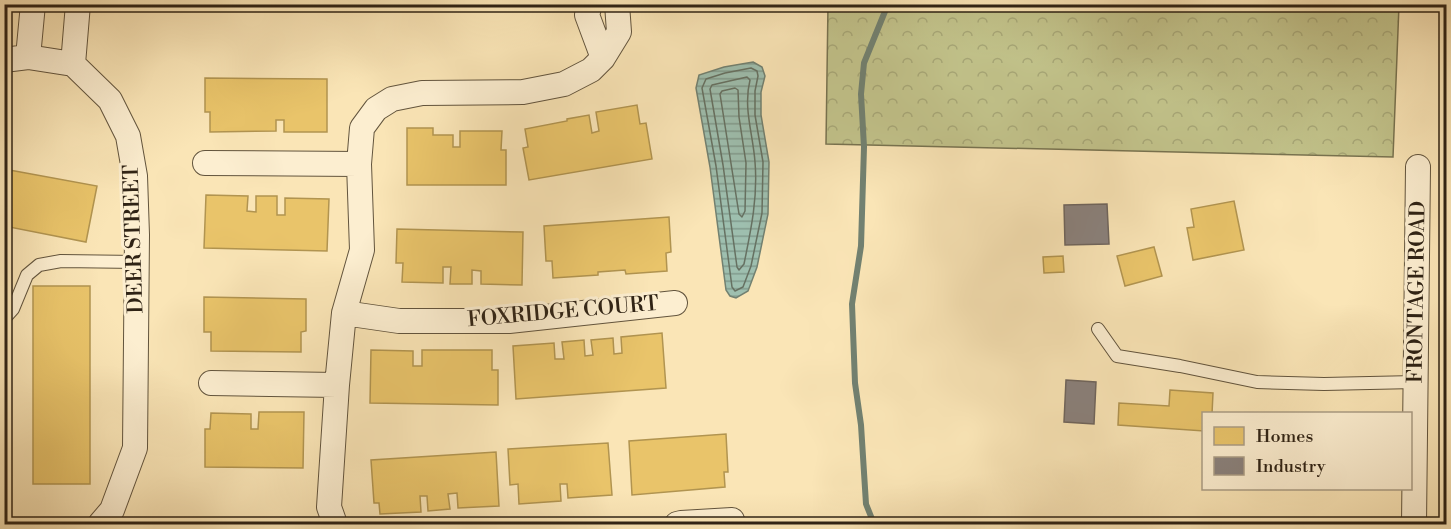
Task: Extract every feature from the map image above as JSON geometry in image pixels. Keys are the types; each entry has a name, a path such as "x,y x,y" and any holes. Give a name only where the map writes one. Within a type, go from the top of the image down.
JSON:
{"street":[{"path":"33,4 16,59 73,64 78,4"},
{"path":"590,4 587,15 603,58"},
{"path":"335,525 329,507 336,385 345,313 362,250 359,164 362,128 376,108 393,99 422,93 524,92 564,84 591,70 603,58 619,32 617,4"},
{"name":"DEER STREET","path":"73,64 110,100 128,136 135,176 137,262 135,448 112,510 100,525"},
{"path":"205,163 359,164"},
{"name":"FRONTAGE ROAD","path":"1414,525 1418,167"},
{"name":"FOXRIDGE COURT","path":"345,313 399,321 509,321 675,303"},
{"path":"211,383 336,385"},
{"path":"677,525 732,520"}],"lane":[{"path":"4,319 13,309 27,275 39,265 61,261 137,262"},
{"path":"1098,329 1117,356 1257,382 1324,384 1415,382"}],"green space":[{"path":"828,5 1399,5 1393,157 826,144"}],"water":[{"path":"753,62 762,67 765,76 761,92 761,115 769,162 768,214 757,267 748,291 736,298 730,296 726,290 710,167 696,88 699,75 724,67"}],"building: Homes":[{"path":"205,78 327,79 327,132 284,132 284,120 276,120 276,131 210,132 210,112 205,112"},
{"path":"637,105 640,124 646,123 652,159 529,180 523,148 528,147 525,129 589,115 592,133 599,131 596,112"},
{"path":"407,128 433,128 433,135 453,135 453,147 460,147 460,131 502,131 501,150 506,150 506,185 407,185"},
{"path":"4,169 97,186 86,242 4,226"},
{"path":"206,195 248,196 247,211 256,212 256,196 277,196 277,215 285,215 285,198 329,199 327,251 204,248"},
{"path":"1234,201 1244,250 1193,260 1187,228 1194,227 1191,209"},
{"path":"669,217 671,252 666,253 667,271 626,274 625,270 598,272 598,275 553,278 552,261 546,261 544,226"},
{"path":"397,229 523,232 522,285 481,284 481,271 472,270 472,284 450,284 451,267 443,267 443,283 402,282 403,263 396,263"},
{"path":"1154,247 1162,276 1125,286 1117,256"},
{"path":"1063,256 1064,272 1044,273 1043,257"},
{"path":"33,286 90,286 90,484 33,484"},
{"path":"204,297 306,299 306,331 301,332 301,352 211,351 211,332 204,332"},
{"path":"662,333 666,388 516,399 513,346 554,343 555,359 564,359 562,342 584,340 585,356 593,355 591,340 613,338 614,354 622,353 621,337"},
{"path":"371,350 413,351 413,366 422,366 422,350 492,350 492,370 498,370 498,405 370,403"},
{"path":"1170,390 1213,393 1212,412 1202,412 1202,431 1118,425 1119,403 1169,406"},
{"path":"259,412 304,412 303,468 205,467 205,429 210,429 211,413 251,414 251,429 258,429"},
{"path":"726,434 728,472 724,472 725,487 632,495 629,441"},
{"path":"608,443 612,495 568,498 567,484 560,484 561,501 519,504 518,484 510,485 508,449"},
{"path":"496,452 499,506 458,508 457,493 448,494 450,509 428,511 427,496 420,496 421,512 380,514 379,503 374,503 371,460"}],"building: Industry":[{"path":"1107,204 1109,244 1065,245 1064,205"},
{"path":"1066,380 1096,382 1094,424 1064,422"}],"waterway":[{"path":"874,524 866,504 861,425 855,383 852,304 861,246 864,147 861,94 864,63 888,4"}]}
